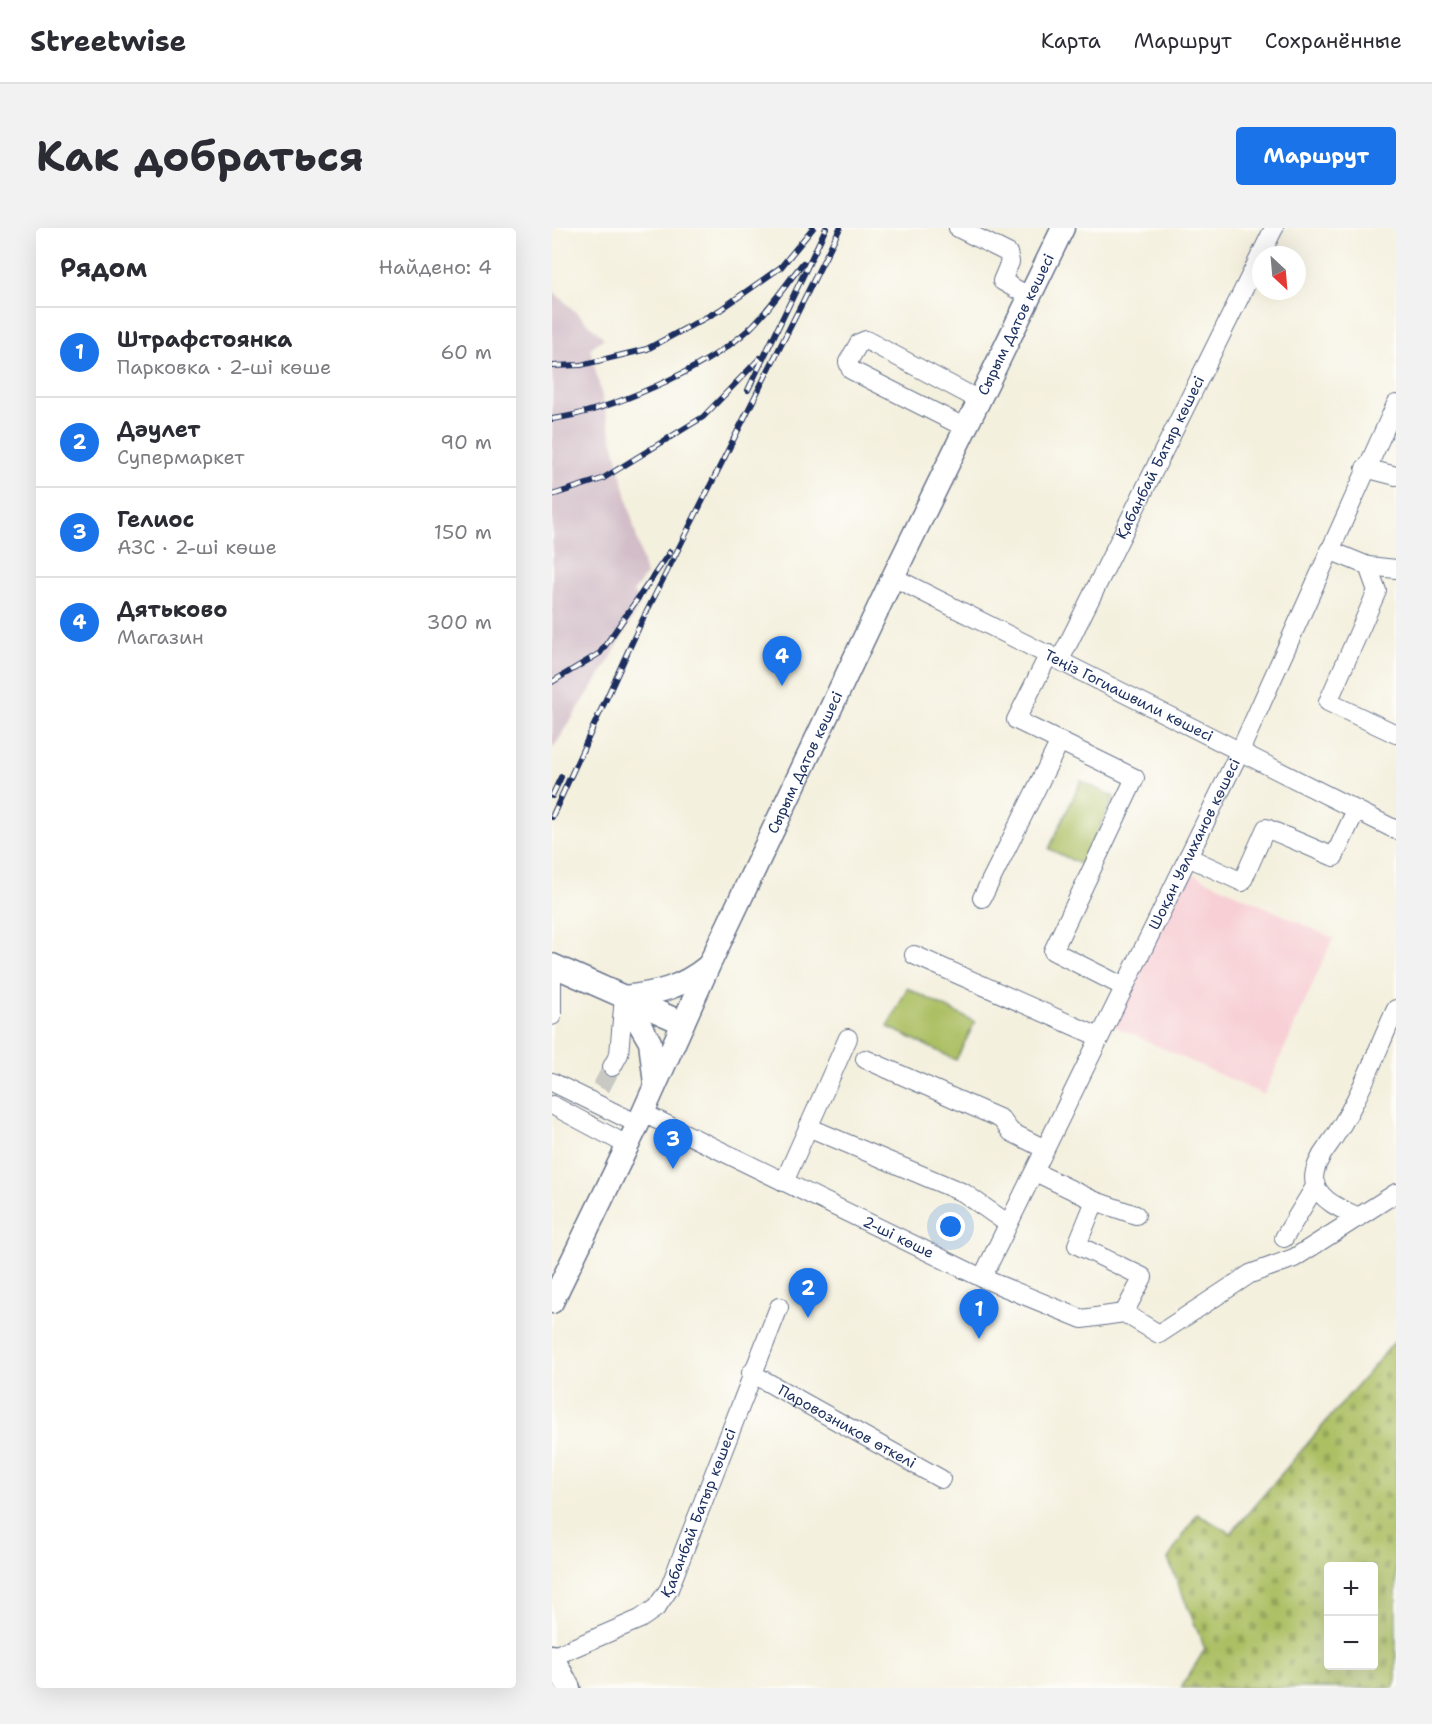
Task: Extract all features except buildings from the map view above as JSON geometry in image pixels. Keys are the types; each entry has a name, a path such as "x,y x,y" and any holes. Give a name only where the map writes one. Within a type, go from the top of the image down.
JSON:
{"main road":[{"name":"Сырым Датов көшесі","path":"552,1302 893,577 1063,228"},
{"path":"552,965 683,1023"},
{"path":"624,997 656,994 675,988 691,980 709,965"},
{"path":"624,997 650,1042 655,1086"},
{"path":"552,1657 562,1685"}],"street":[{"path":"958,228 1008,253 1010,262 1002,281 1030,297"},
{"name":"Қабанбай Батыр көшесі","path":"1060,741 1016,720 1054,657 1274,228"},
{"path":"966,428 850,370 848,362 859,343 866,340 979,400"},
{"name":"Шоқан Уәлиханов көшесі","path":"982,1278 1240,751 1365,468 1396,404"},
{"path":"1365,468 1396,476"},
{"path":"1329,550 1368,566 1396,569"},
{"path":"1368,566 1377,591 1328,702 1396,734"},
{"name":"Теңіз Гогиашвили көшесі","path":"893,577 1396,830"},
{"path":"982,898 1060,741 1135,778 1053,951 1124,987"},
{"path":"1188,857 1242,882 1266,828 1334,857 1356,810"},
{"path":"914,955 1100,1037"},
{"path":"552,965 552,1016"},
{"path":"612,1066 619,1054 624,997"},
{"path":"1359,1217 1332,1204 1316,1185 1314,1176 1320,1156 1347,1116 1396,1009"},
{"path":"784,1182 848,1038"},
{"path":"865,1059 1001,1119 1011,1132 1045,1149"},
{"name":"2-ші көше","path":"552,1082 598,1095 640,1119 784,1182 982,1278 1082,1319 1124,1313"},
{"path":"552,1105 627,1145"},
{"path":"808,1127 964,1193 1007,1224"},
{"path":"1035,1172 1095,1201 1136,1215"},
{"path":"1284,1238 1316,1185"},
{"path":"1095,1201 1077,1245 1143,1277 1124,1313 1159,1334 1250,1274 1294,1258 1396,1192"},
{"name":"Қабанбай Батыр көшесі","path":"552,1657 640,1619 656,1608 669,1589 751,1373 779,1307"},
{"name":"Паровозников өткелі","path":"751,1373 941,1479"}],"shaded area":[{"path":"552,290 604,338 590,348 646,575 633,592 641,601 612,656 552,750"},
{"path":"1189,872 1333,938 1264,1095 1110,1024"}],"green space":[{"path":"1081,781 1114,797 1082,865 1049,849"},
{"path":"907,988 975,1022 956,1060 888,1027"},
{"path":"1396,1340 1396,1679 1393,1688 1181,1688 1205,1649 1168,1559 1197,1514 1231,1533"}],"tunnel":[{"path":"601,1088 612,1067"}],"railway":[{"path":"552,366 581,365 647,349 720,310 781,267 813,228"},
{"path":"748,390 826,228"},
{"path":"552,817 640,625 840,228"},
{"path":"552,419 575,415 628,398 655,387 706,360 755,324 803,263"},
{"path":"552,495 602,479 703,417 760,358"},
{"path":"552,682 600,653 670,552"},
{"path":"552,796 561,777"}],"place":[{"name":"Дятьково","path":"782,686"},
{"name":"Гелиос","path":"673,1169"},
{"name":"Дәулет","path":"808,1318"},
{"name":"Штрафстоянка","path":"979,1339"}]}
